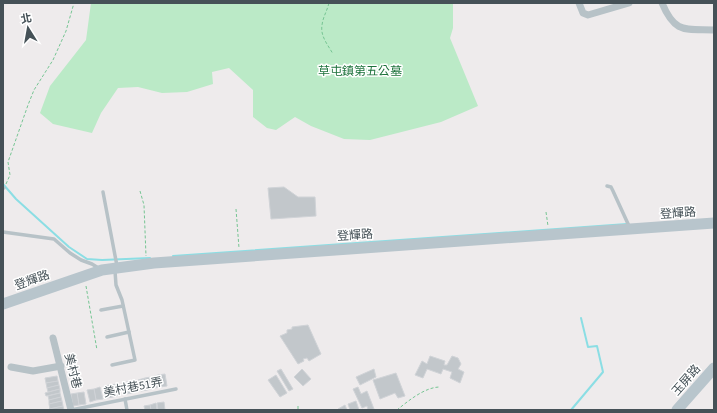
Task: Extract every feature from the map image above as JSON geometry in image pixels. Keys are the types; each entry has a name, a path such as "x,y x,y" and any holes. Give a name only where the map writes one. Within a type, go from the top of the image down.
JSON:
{"street":[{"path":"579,3 583,13 588,15 624,4"},
{"path":"662,3 670,19 675,25 683,29 714,30"},
{"name":"登輝路","path":"3,304 102,270 147,264 714,224"},
{"name":"美村巷","path":"53,338 71,410"},
{"path":"10,367 33,371 61,366"},
{"name":"玉屏路","path":"677,410 714,368"}],"lane":[{"path":"607,186 611,187 614,191 630,229"},
{"path":"103,192 116,268 116,285 123,306 135,360 112,365"},
{"path":"3,232 54,240 70,254 102,270"},
{"path":"102,310 123,306"},
{"path":"107,337 129,332"},
{"name":"美村巷51弄","path":"71,410 176,389"},
{"path":"125,399 127,410"}],"path":[{"path":"3,188 10,175 8,162 28,105 34,90 53,60 66,31 74,3"},
{"path":"328,3 327,12 322,26 322,35 333,54"},
{"path":"140,191 144,205 147,264"},
{"path":"236,209 240,257"},
{"path":"546,212 549,235"},
{"path":"82,276 87,291 97,350"},
{"path":"397,410 408,401 432,387 440,387"}],"green space":[{"name":"草屯鎮第五公墓","path":"91,3 453,3 453,28 450,38 478,106 441,122 370,140 344,139 311,126 295,117 276,130 267,128 253,117 253,90 229,68 212,72 213,84 187,92 162,93 138,87 118,88 101,113 92,133 53,124 40,113 50,86 86,40"}],"building":[{"path":"284,187 298,197 315,197 316,216 271,219 268,188"},
{"path":"308,325 321,354 309,361 307,358 303,359 304,361 298,364 280,336 287,333 287,330 292,329 292,327"},
{"path":"430,356 445,361 444,365 447,365 452,356 458,358 461,364 458,369 464,372 460,383 450,378 452,372 443,369 441,374 427,369 423,378 415,375 422,361 427,364"},
{"path":"281,369 293,389 289,391 277,371"},
{"path":"302,369 311,379 303,386 294,377"},
{"path":"374,369 376,377 360,385 356,377"},
{"path":"396,373 405,396 398,398 395,393 380,399 373,380"},
{"path":"165,374 167,386 160,387 158,375"},
{"path":"158,375 160,387 155,388 152,377"},
{"path":"276,375 287,393 280,397 268,380"},
{"path":"57,376 58,381 46,383 45,378"},
{"path":"151,377 154,388 147,390 145,378"},
{"path":"145,378 147,390 141,391 138,380"},
{"path":"136,380 139,391 132,393 130,381"},
{"path":"58,381 59,385 47,388 46,383"},
{"path":"130,381 132,393 126,394 124,383"},
{"path":"117,384 119,395 113,397 110,385"},
{"path":"59,385 60,389 48,392 47,388"},
{"path":"110,385 113,397 106,398 104,386"},
{"path":"100,387 103,399 96,400 94,389"},
{"path":"358,387 361,394 367,391 374,409 368,410 367,406 362,408 353,389"},
{"path":"60,389 60,393 46,396 45,393"},
{"path":"94,389 96,400 90,402 87,390"},
{"path":"84,392 86,404 79,405 77,393"},
{"path":"60,393 61,397 49,400 48,396"},
{"path":"77,393 79,405 73,406 71,394"},
{"path":"61,397 62,401 49,404 49,400"},
{"path":"62,401 63,406 50,409 49,404"},
{"path":"356,401 359,410 350,410 348,404"},
{"path":"164,402 165,410 158,410 157,403"},
{"path":"156,403 157,410 151,410 150,405"},
{"path":"150,405 151,410 145,410 144,406"},
{"path":"345,405 347,410 338,410 338,409"},
{"path":"63,406 64,410 49,410 49,409"}],"waterway":[{"path":"3,184 16,199 69,247 87,259 102,260 150,258"},
{"path":"173,256 627,224"},
{"path":"571,410 603,372 597,346 588,347 581,318"}]}
